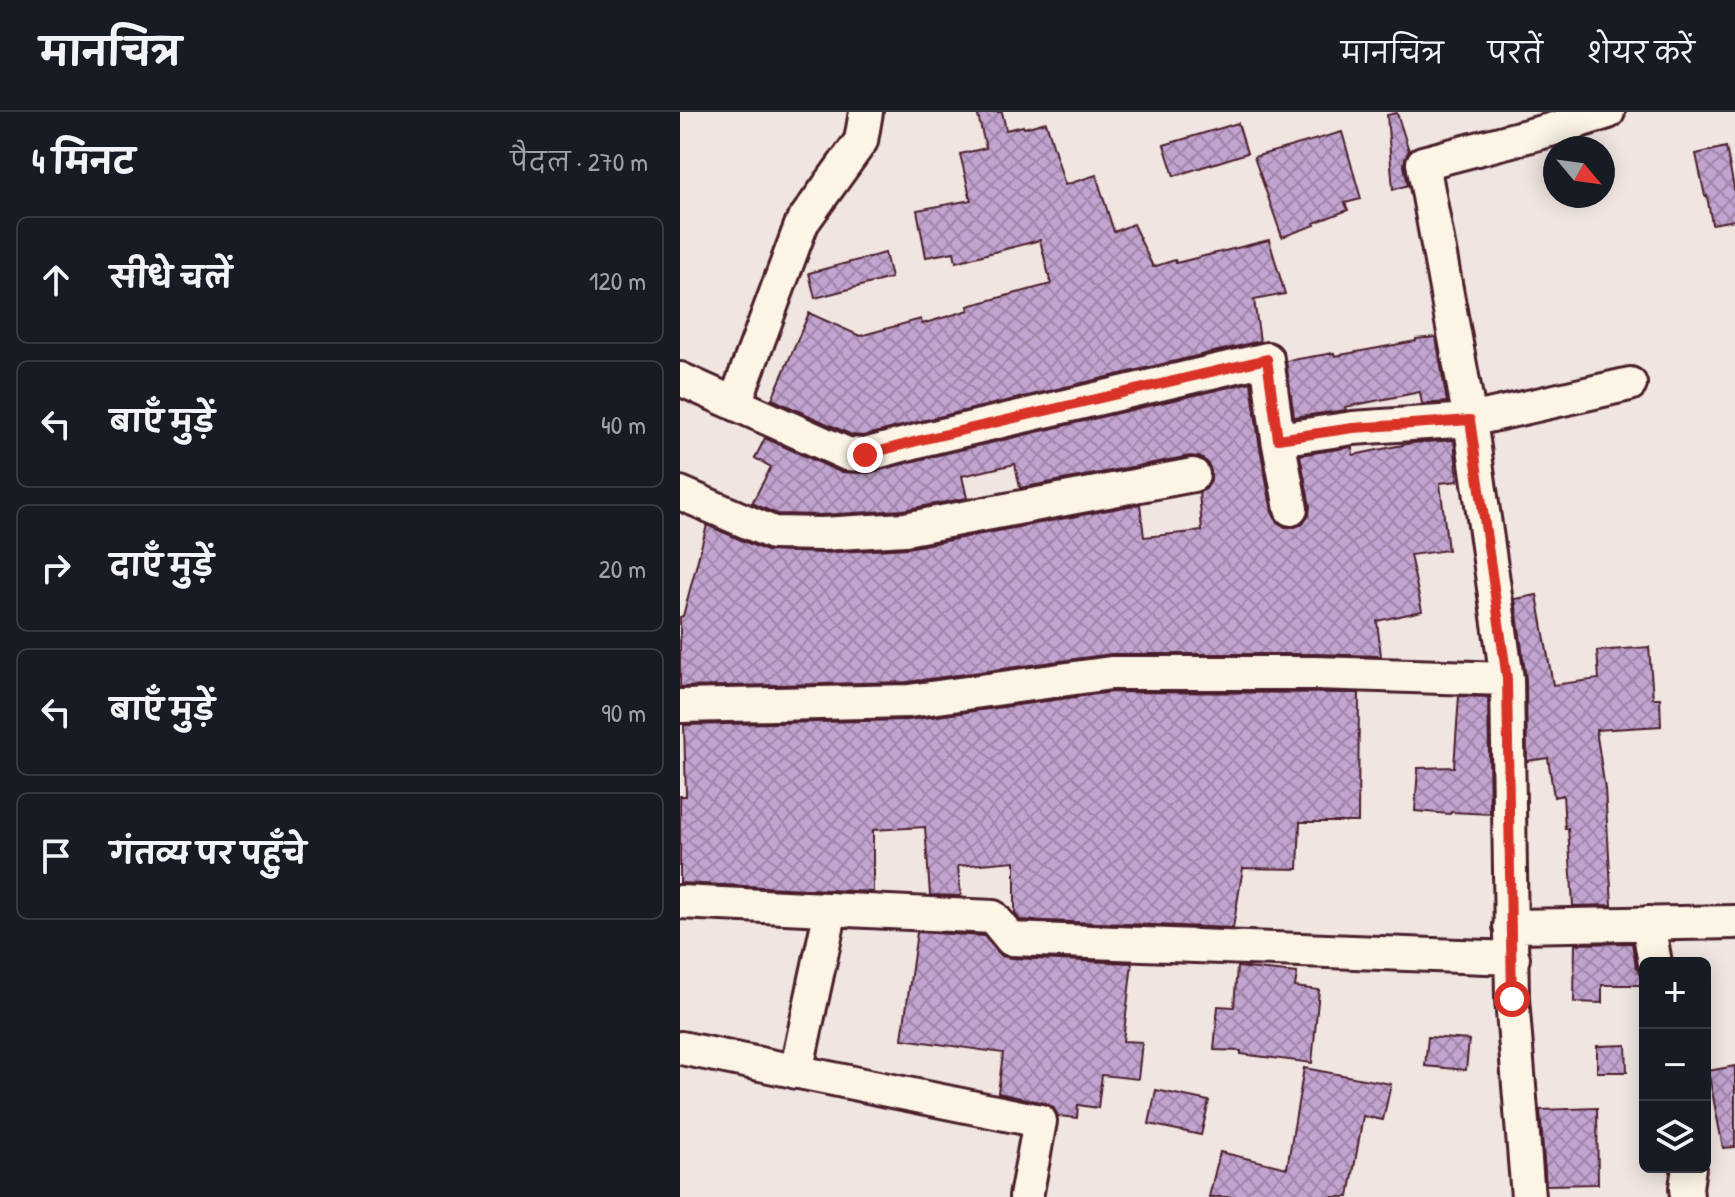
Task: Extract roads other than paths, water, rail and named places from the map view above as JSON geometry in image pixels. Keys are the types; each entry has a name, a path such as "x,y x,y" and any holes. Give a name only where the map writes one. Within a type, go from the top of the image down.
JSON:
{"street":[{"path":"735,403 802,223 861,141 866,112"},
{"path":"1528,1197 1512,999 1507,679 1470,420 1423,163 1608,112"},
{"path":"680,379 847,454 865,455 1267,359 1291,509"},
{"path":"1278,439 1353,428 1470,420 1630,384"},
{"path":"680,493 773,533 821,534 905,529 1193,475"},
{"path":"680,706 909,701 1111,673 1315,673 1507,679"},
{"path":"680,902 993,917 1011,939 1513,958"},
{"path":"796,1072 831,909"},
{"path":"1510,926 1735,922"},
{"path":"1648,923 1654,957"},
{"path":"680,1049 1040,1121 1026,1197"},
{"path":"1687,1197 1688,1173"}]}
